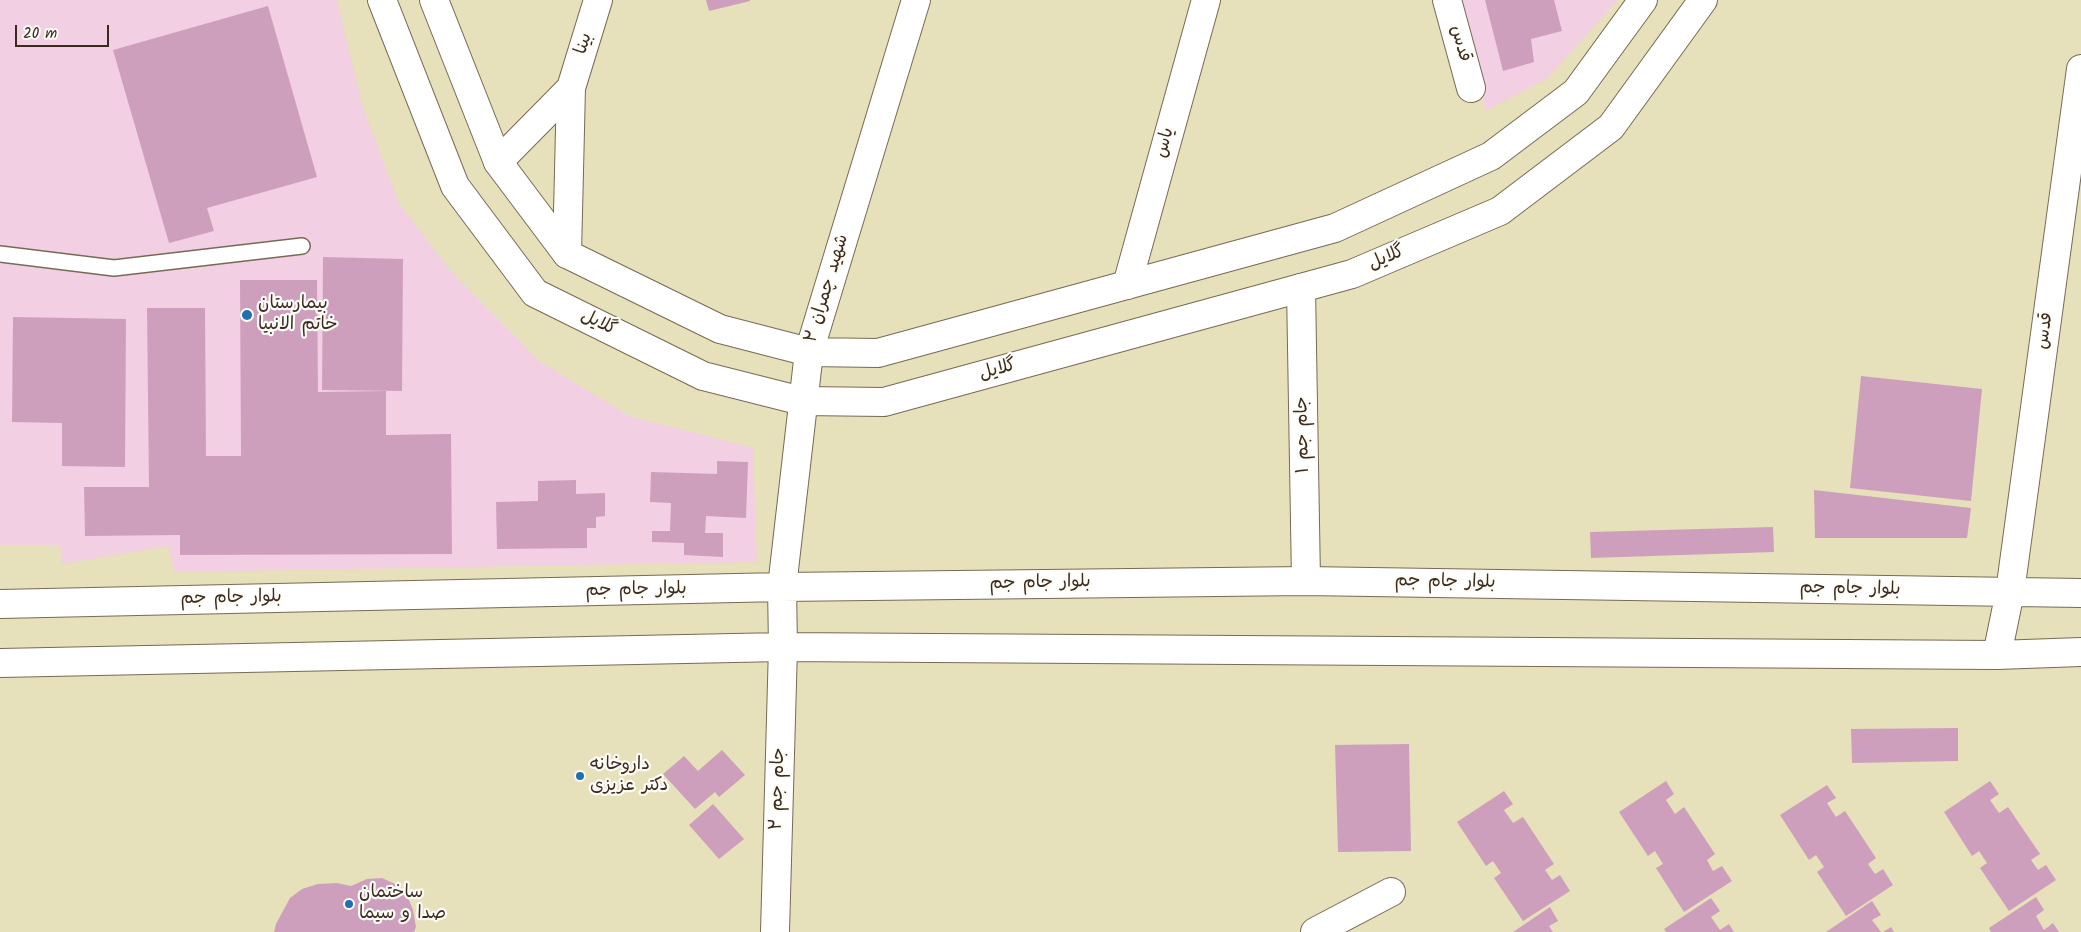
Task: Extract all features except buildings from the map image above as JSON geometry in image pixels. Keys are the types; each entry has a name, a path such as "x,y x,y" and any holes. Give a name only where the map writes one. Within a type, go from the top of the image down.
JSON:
{"street":[{"name":"گلایل","path":"382,0 455,186 535,293 703,376 802,401 884,402 1352,274 1500,210 1611,127 1703,0"},
{"path":"434,0 498,162 567,254 720,330 808,352 878,353 1335,228 1491,156 1576,92 1643,0"},
{"name":"بینا","path":"571,88 598,0"},
{"name":"شهید چمران ۲","path":"782,587 808,352 916,0"},
{"name":"یاس","path":"1127,285 1206,0"},
{"name":"قدس","path":"1447,0 1471,88"},
{"name":"قدس","path":"1997,655 2010,592 2078,109 2081,69"},
{"path":"498,162 571,88"},
{"path":"567,254 571,88"},
{"name":"جام جم ۱","path":"1302,288 1306,581"},
{"name":"بلوار جام جم","path":"0,604 782,587 1306,581 2081,593"},
{"name":"جام جم ۲","path":"775,932 783,647 782,587"},
{"path":"0,663 783,647 1997,655 2081,652"},
{"path":"1316,932 1391,892"}],"lane":[{"path":"0,254 114,268 302,246"}],"shaded area":[{"name":"بیمارستان خاتم الانبیا","path":"0,0 337,0 362,105 399,203 449,269 539,361 629,416 753,448 757,562 174,572 169,546 61,564 61,545 0,545"},
{"path":"1456,0 1618,0 1547,78 1486,111"}],"place":[{"name":"بیمارستان خاتم الانبیا","path":"247,315"},
{"name":"داروخانه دکتر عزیزی","path":"580,776"},
{"name":"ساختمان صدا و سیما","path":"349,904"}]}
